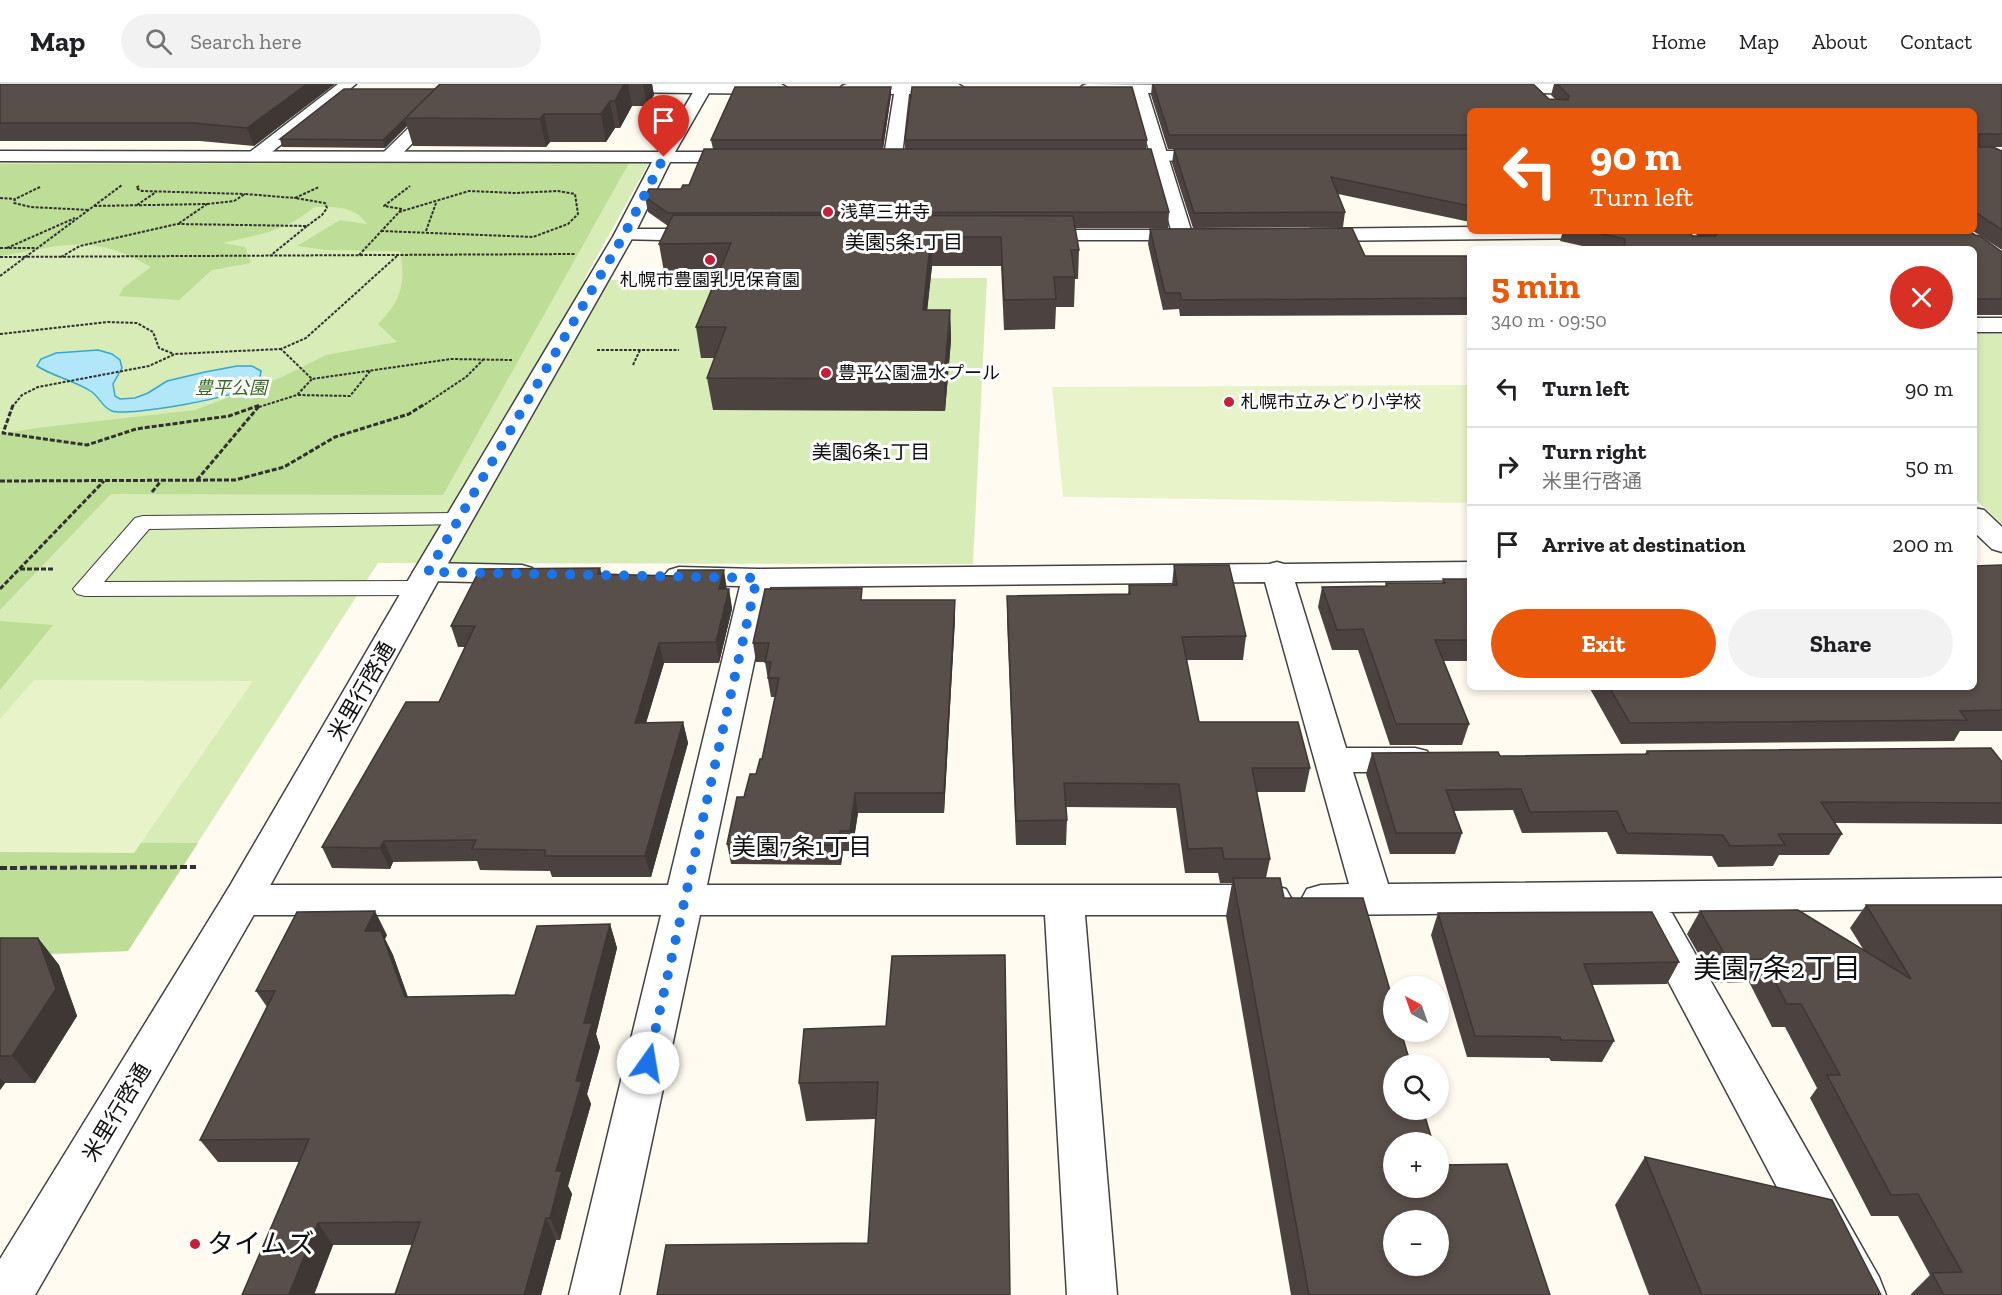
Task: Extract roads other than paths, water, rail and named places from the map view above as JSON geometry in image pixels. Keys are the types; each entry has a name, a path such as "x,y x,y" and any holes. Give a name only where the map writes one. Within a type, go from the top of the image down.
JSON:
{"street":[{"path":"1139,86 1183,236"},
{"path":"1068,89 1139,86 1211,88"},
{"path":"256,156 345,87 364,89"},
{"path":"586,89 705,87 797,89"},
{"name":"米里行啓通","path":"8,1295 242,900 459,519 619,245 664,157 705,87"},
{"path":"903,87 887,156 916,156"},
{"path":"832,89 903,87 974,89"},
{"path":"1530,87 1548,104"},
{"path":"1473,89 1530,87 1615,89"},
{"path":"390,156 449,98"},
{"path":"0,156 767,157"},
{"path":"1089,156 1237,156"},
{"path":"1290,235 1467,233"},
{"path":"619,245 731,235"},
{"path":"1017,236 1207,236"},
{"path":"1977,325 2002,325"},
{"path":"1977,519 2002,543"},
{"path":"1277,571 1373,900"},
{"path":"651,576 757,578 1277,571 1467,571"},
{"path":"424,580 545,574"},
{"path":"594,1295 757,578"},
{"path":"1334,760 1441,759"},
{"path":"242,900 1373,900 2002,893"},
{"path":"1643,896 1861,1295"},
{"path":"1064,899 1092,1295"}],"lane":[{"path":"424,580 85,589 143,523 459,519"}],"water":[{"path":"98,350 112,354 120,360 122,368 113,384 115,396 120,399 135,398 167,381 205,372 237,366 252,366 261,371 256,384 231,394 162,408 122,412 112,411 103,405 95,394 86,388 37,366 41,359 56,353"}],"place":[{"name":"浅草三井寺","path":"828,212"},
{"name":"札幌市豊園乳児保育園","path":"710,260"},
{"name":"豊平公園温水プール","path":"826,373"},
{"name":"札幌市立みどり小学校","path":"1229,402"},
{"name":"タイムズ","path":"195,1244"}],"district":[{"name":"美園5条1丁目","path":"904,242"},
{"name":"美園6条1丁目","path":"871,452"},
{"name":"美園7条1丁目","path":"802,847"},
{"name":"美園7条2丁目","path":"1777,968"}],"park label":[{"name":"豊平公園","path":"231,388"}]}
